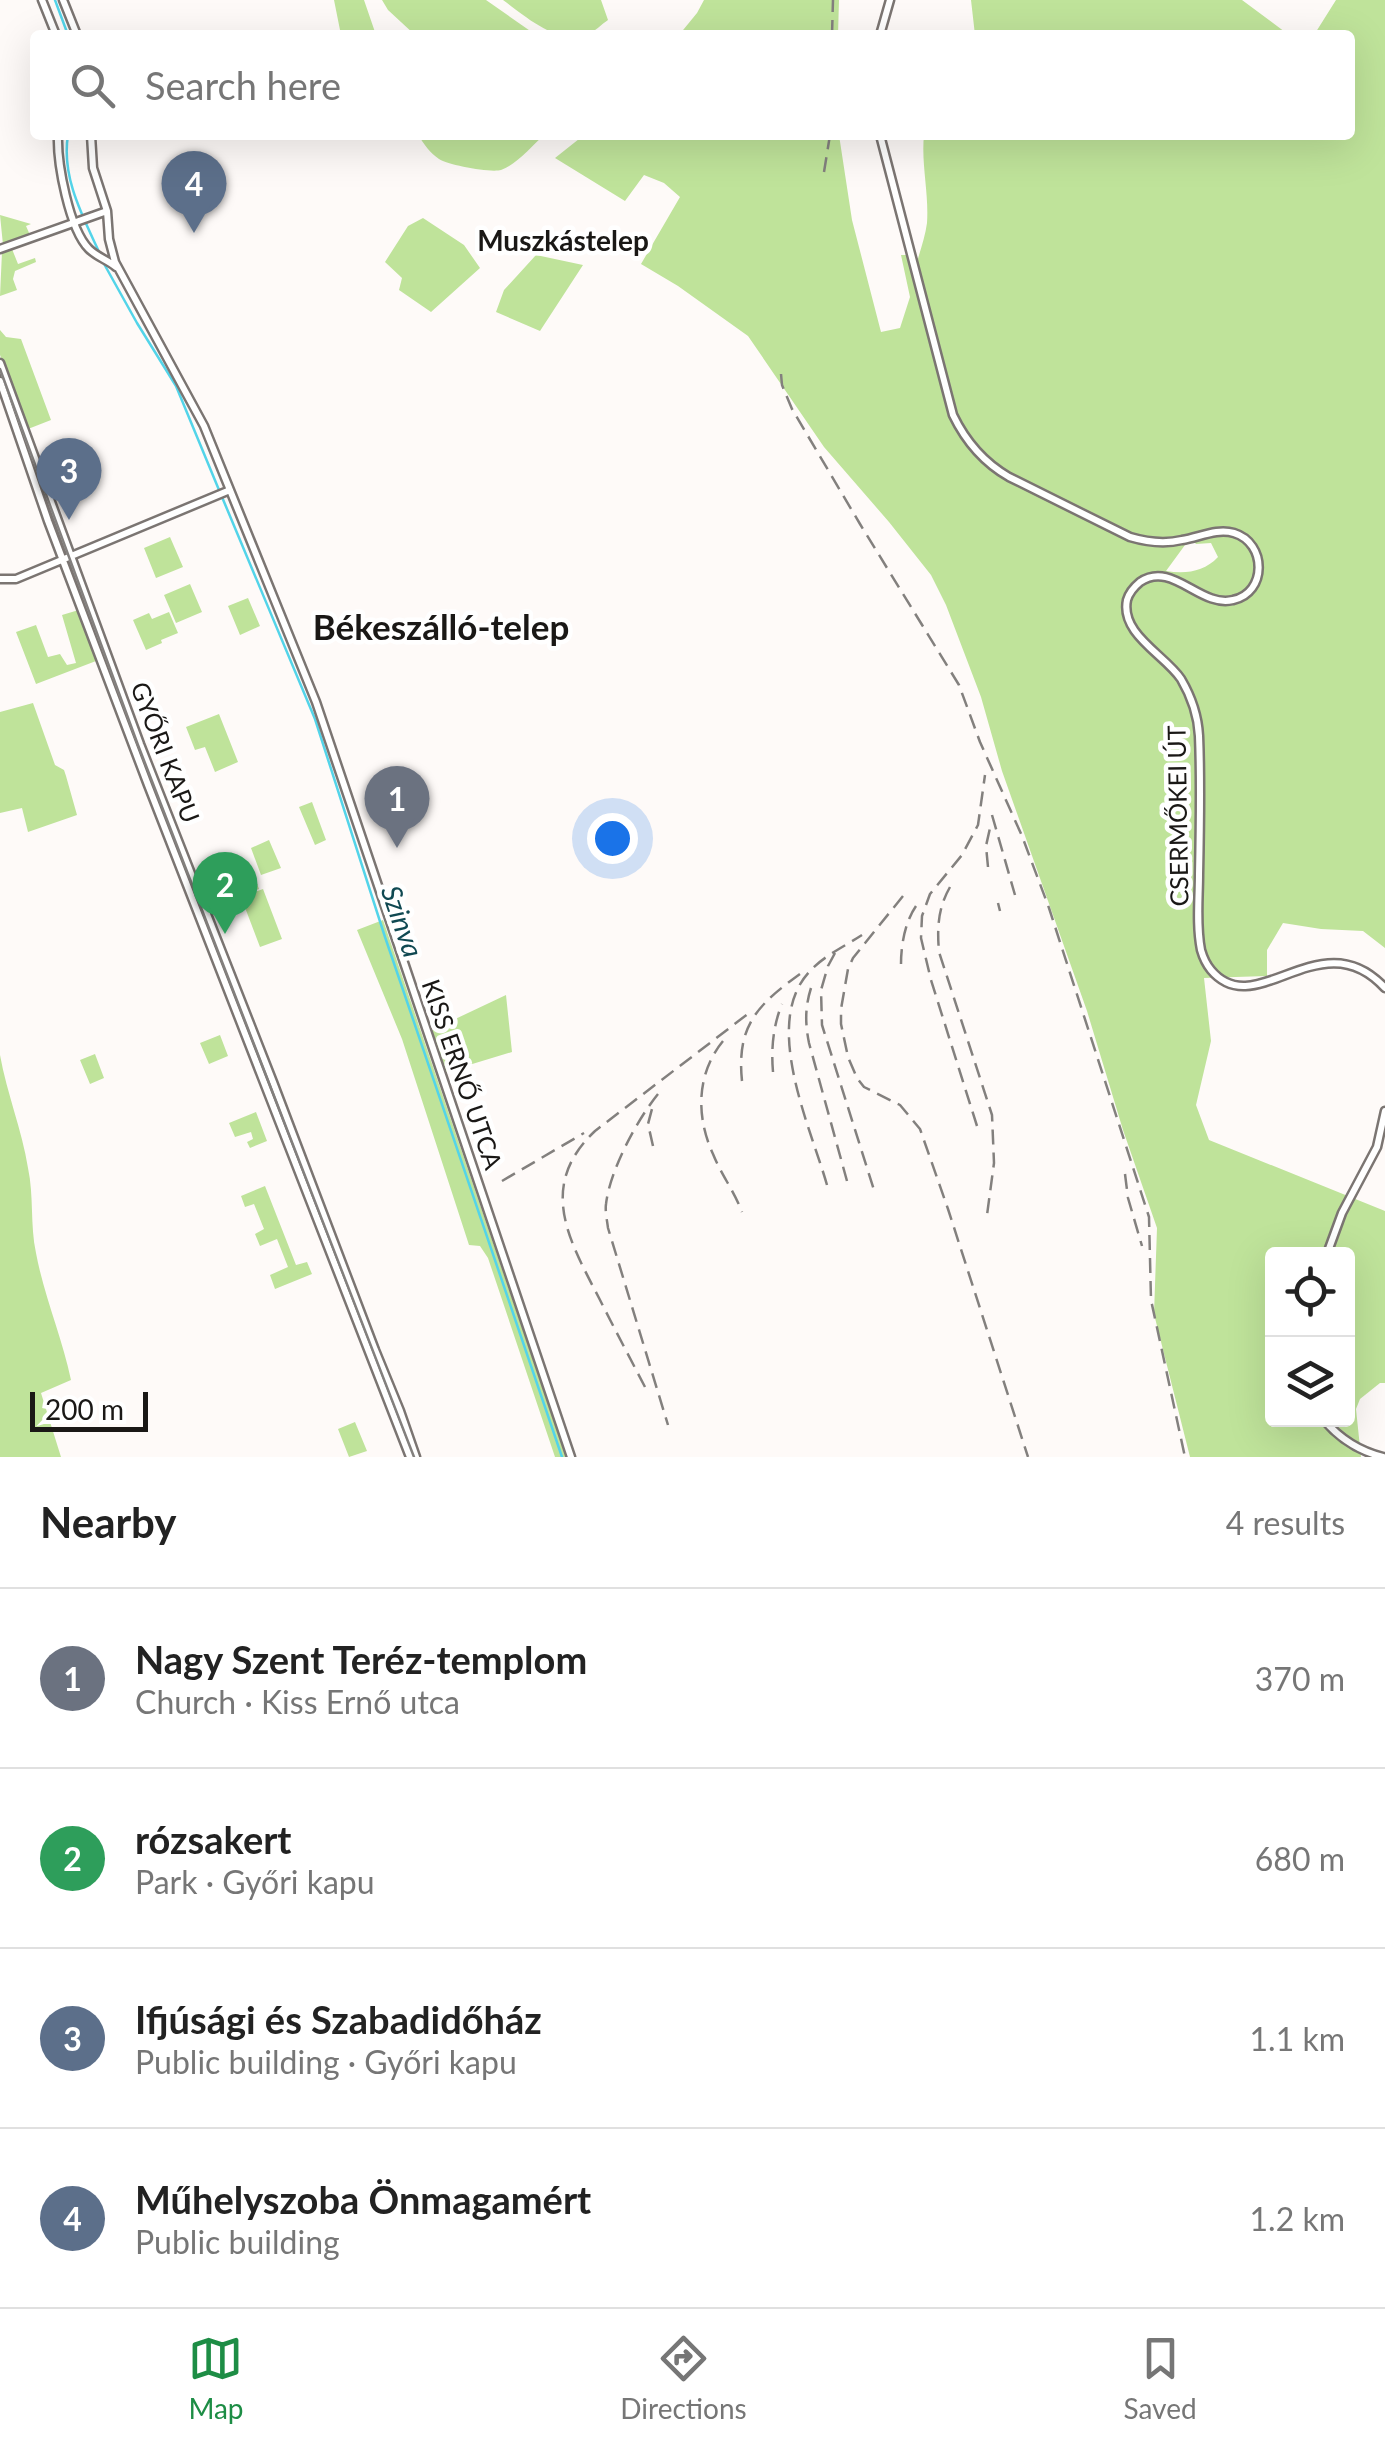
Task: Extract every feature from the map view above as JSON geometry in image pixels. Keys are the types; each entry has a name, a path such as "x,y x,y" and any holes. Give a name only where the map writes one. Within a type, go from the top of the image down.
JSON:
{"street":[{"path":"42,0 54,30"},
{"path":"63,0 75,30"},
{"path":"881,30 890,0"},
{"path":"58,140 59,168 81,220"},
{"name":"KISS ERNŐ UTCA","path":"92,140 93,168 107,211 110,249 204,426 332,744 571,1457"},
{"name":"CSERMŐKEI ÚT","path":"881,140 953,415 977,453 1010,477 1130,537 1174,542 1224,531 1246,538 1257,554 1256,582 1237,599 1219,601 1174,579 1157,576 1138,584 1126,605 1130,625 1170,664 1195,713 1200,760 1199,924 1207,964 1227,982 1248,986 1316,965 1345,962 1368,972 1385,988"},
{"path":"0,249 107,211"},
{"name":"KISS ERNŐ UTCA","path":"81,220 91,250 117,268"},
{"name":"GYŐRI KAPU","path":"0,364 67,557 69,574 150,789 280,1128 383,1379"},
{"name":"GYŐRI KAPU","path":"0,380 383,1379"},
{"path":"0,579 16,579 228,491"},
{"path":"45,567 69,574"},
{"path":"1330,1247 1342,1212 1377,1147 1385,1111"},
{"path":"383,1379 413,1457"},
{"path":"1332,1427 1352,1445 1383,1457"}],"green space":[{"path":"334,0 364,0 374,30 340,30"},
{"path":"382,0 486,0 529,30 410,30"},
{"path":"503,0 601,0 608,20 594,30 548,30"},
{"path":"704,0 839,0 838,30 683,30"},
{"path":"971,0 1242,0 1282,30 974,30"},
{"path":"1336,0 1385,0 1385,948 1363,931 1283,923 1267,950 1267,976 1204,978 1211,1041 1196,1105 1209,1140 1385,1211 1385,1383 1360,1399 1356,1409 1361,1457 1190,1457 1154,1314 1157,1228 1087,1011 1002,771 981,697 946,605 931,575 824,447 748,336 641,264 680,197 664,183 644,175 625,201 555,158 578,140 840,140 852,220 881,332 900,328 910,297 901,255 910,255 915,269 927,212 924,140 1355,140 1355,30 1317,30","holes":["1191,538 1196,544 1211,543 1218,557 1207,566 1194,571 1166,571 1185,545 1177,542"]},
{"path":"422,140 539,140 513,164 496,171 469,168 433,154"},
{"path":"0,215 31,224 26,226 30,235 3,245"},
{"path":"423,218 464,245 480,268 431,312 399,290 402,278 385,262 408,226"},
{"path":"12,249 18,264 35,258 36,262 15,271 17,290 0,296 2,252"},
{"path":"536,255 583,265 540,331 496,312 504,290"},
{"path":"0,330 6,337 21,339 51,420 28,429 0,355"},
{"path":"170,537 183,567 156,578 144,548"},
{"path":"190,584 202,612 176,623 164,595"},
{"path":"248,598 260,626 240,635 228,606"},
{"path":"82,609 103,670 96,661 36,684 16,632 36,625 48,657 60,654 67,665 76,663 62,615"},
{"path":"169,612 178,633 146,650 133,620 149,613 152,619"},
{"path":"33,703 55,765 64,770 77,815 28,832 22,808 0,813 0,712"},
{"path":"219,714 238,762 215,772 205,747 195,750 186,727"},
{"path":"312,802 326,840 315,845 299,807"},
{"path":"269,840 281,868 261,875 251,848"},
{"path":"249,862 259,889 244,895 234,868"},
{"path":"263,889 282,939 260,947 241,897"},
{"path":"383,920 566,1457 555,1457 488,1258 480,1246 469,1245 402,1039 357,930"},
{"path":"506,995 512,1052 446,1072 432,1030"},
{"path":"220,1035 228,1056 209,1064 200,1043"},
{"path":"95,1054 104,1078 90,1084 80,1060"},
{"path":"0,1055 28,1168 39,1269 71,1380 41,1393 61,1457 0,1457"},
{"path":"256,1112 267,1141 250,1148 247,1142 253,1139 251,1132 235,1137 229,1123"},
{"path":"265,1186 296,1265 307,1262 312,1274 275,1289 270,1275 288,1267 277,1239 260,1246 255,1234 264,1229 254,1204 245,1207 241,1196"},
{"path":"355,1422 367,1451 349,1457 338,1429"}],"waterway":[{"name":"Szinva","path":"55,0 66,30"},
{"name":"Szinva","path":"68,140 71,181 100,254"},
{"name":"Szinva","path":"103,262 176,386 219,490"},
{"name":"Szinva","path":"222,497 315,719 562,1457"}],"tram line":[{"path":"0,369 138,745 414,1457"}],"railway":[{"path":"832,30 833,0"},
{"path":"824,172 829,140"},
{"path":"781,374 792,409 959,685 1049,908 1149,1217 1151,1300 1185,1457"},
{"path":"977,1126 921,938 922,916 930,894 962,855 978,825 985,775"},
{"path":"992,815 1015,895"},
{"path":"988,867 986,846 990,828"},
{"path":"950,887 939,918 939,952 992,1115 994,1163 987,1215"},
{"path":"903,896 848,969 841,1009 848,1057 864,1087 900,1105 920,1129 1028,1457"},
{"path":"998,903 1000,911"},
{"path":"901,964 904,934 916,906"},
{"path":"827,1185 794,1075 790,1017 796,992 811,970 862,935"},
{"path":"835,953 821,990 822,1025 874,1190"},
{"path":"742,1081 743,1044 754,1016 804,971"},
{"path":"811,988 806,1015 809,1043 847,1181"},
{"path":"773,1072 773,1038 782,1004"},
{"path":"645,1387 569,1234 563,1193 567,1172 577,1152 595,1131 749,1013"},
{"path":"723,1041 703,1082 702,1111 707,1140 742,1212"},
{"path":"658,1094 619,1161 606,1210 608,1228 668,1425"},
{"path":"653,1105 648,1124 653,1146"},
{"path":"502,1181 584,1133"},
{"path":"1125,1174 1142,1246"}],"place":[{"name":"Műhelyszoba Önmagamért","path":"194,233"},
{"name":"Ifjúsági és Szabadidőház","path":"69,520"},
{"name":"Nagy Szent Teréz-templom","path":"397,848"},
{"name":"rózsakert","path":"225,934"}],"district":[{"name":"Muszkástelep","path":"563,240"},
{"name":"Békeszálló-telep","path":"441,626"}]}
